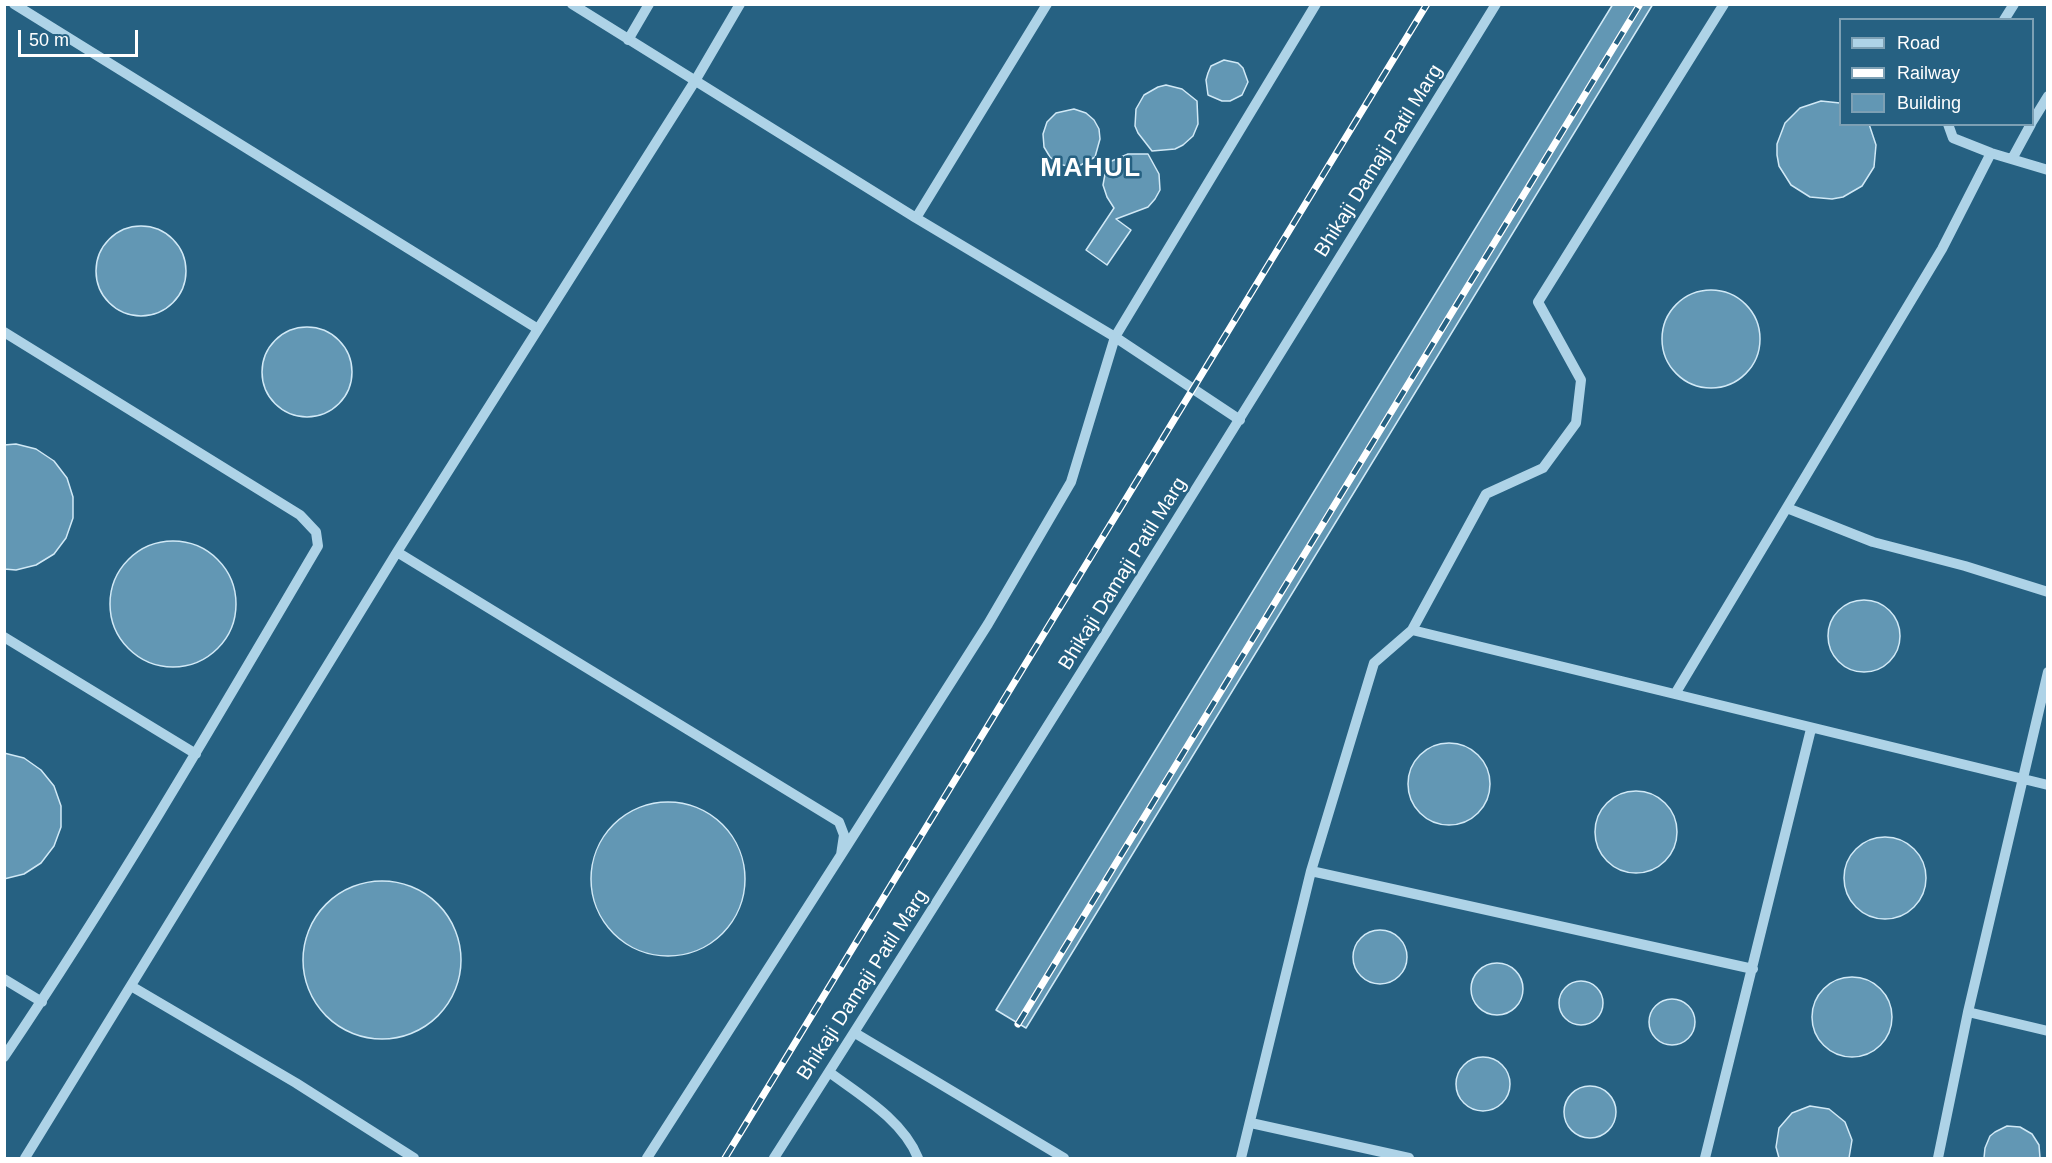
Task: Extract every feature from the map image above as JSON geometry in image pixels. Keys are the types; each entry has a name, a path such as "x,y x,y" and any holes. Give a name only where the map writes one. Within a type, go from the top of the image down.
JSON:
{"street":[{"path":"14,4 538,329"},
{"path":"572,4 916,218 1115,338 1240,420"},
{"path":"628,40 649,4"},
{"path":"25,1158 397,552 695,81 740,4"},
{"path":"916,218 1047,4"},
{"path":"647,1158 988,624 1071,482 1115,338 1316,4"},
{"name":"Bhikaji Damaji Patil Marg","path":"774,1158 1240,420 1496,4"},
{"path":"1241,1158 1311,871 1374,663 1412,630 1486,494 1543,468 1576,423 1581,380 1538,302 1724,4"},
{"path":"2005,18 2014,4"},
{"path":"2034,120 2048,96"},
{"path":"1949,126 1953,138 1991,153 2048,170"},
{"path":"2012,159 2030,126"},
{"path":"1675,694 1942,249 1991,153"},
{"path":"4,332 300,515 316,532 318,546 196,754 42,1002 4,1057"},
{"path":"1787,508 1873,542 1965,566 2048,592"},
{"path":"397,552 839,822 844,835 841,855"},
{"path":"1412,630 2048,785"},
{"path":"4,637 196,754"},
{"path":"1938,1158 1968,1012 2048,672"},
{"path":"1705,1158 1811,729"},
{"path":"1311,871 1753,969"},
{"path":"4,979 42,1002"},
{"path":"130,986 296,1083 414,1158"},
{"path":"1968,1012 2048,1031"},
{"path":"855,1033 1064,1158"},
{"path":"829,1072 884,1114 913,1147 918,1158"},
{"path":"1251,1123 1409,1158"}],"building":[{"path":"1613,4 1653,4 1026,1028 996,1010"},
{"path":"1224,60 1238,63 1243,68 1248,82 1242,95 1230,101 1222,101 1208,95 1206,80 1211,66"},
{"path":"1166,85 1182,89 1197,101 1198,124 1193,136 1183,145 1175,149 1152,151 1135,126 1136,109 1144,95"},
{"path":"1821,101 1839,103 1839,126 1870,126 1876,145 1874,167 1862,186 1843,197 1832,199 1810,197 1791,185 1779,166 1777,144 1785,123 1800,108"},
{"path":"1074,109 1086,113 1094,120 1099,129 1100,139 1095,157 1079,166 1068,166 1058,164 1050,157 1044,147 1043,134 1047,122 1056,113"},
{"path":"1128,154 1148,154 1159,174 1160,190 1148,207 1116,219 1131,230 1107,265 1086,250 1114,208 1103,185 1107,163"},
{"path":"141,226 158,229 173,239 183,254 186,271 183,288 173,303 158,313 141,316 124,313 109,303 99,288 96,271 99,254 109,239 124,229"},
{"path":"1711,290 1730,293 1746,304 1757,320 1760,339 1757,358 1746,374 1730,385 1711,388 1692,385 1676,374 1665,358 1662,339 1665,320 1676,304 1692,293"},
{"path":"307,327 324,330 339,340 349,355 352,372 349,389 339,404 324,414 307,417 290,414 275,404 265,389 262,372 265,355 275,340 290,330"},
{"path":"16,444 36,449 54,461 67,478 73,497 73,518 66,538 54,554 36,565 16,570 4,569 4,445"},
{"path":"173,541 197,546 217,560 231,580 236,604 231,628 217,648 197,662 173,667 149,662 129,648 115,628 110,604 115,580 129,560 149,546"},
{"path":"1871,600 1890,610 1898,622 1900,636 1898,650 1890,662 1878,670 1857,672 1838,662 1830,650 1828,629 1838,610 1850,602"},
{"path":"1449,743 1465,746 1478,755 1487,768 1490,784 1487,800 1478,813 1465,822 1449,825 1433,822 1420,813 1411,800 1408,784 1411,768 1420,755 1433,746"},
{"path":"4,753 24,758 41,770 54,786 61,806 61,827 54,846 41,863 24,874 4,879"},
{"path":"1636,791 1652,794 1665,803 1674,816 1677,832 1674,848 1665,861 1652,870 1636,873 1620,870 1607,861 1598,848 1595,832 1598,816 1607,803 1620,794"},
{"path":"668,802 697,808 711,815 722,825 732,836 739,850 745,879 739,908 732,922 722,933 711,943 697,950 668,956 639,950 625,943 614,933 604,922 597,908 591,879 597,850 604,836 614,825 625,815 639,808"},
{"path":"1885,837 1901,840 1914,849 1923,862 1926,878 1923,894 1914,907 1901,916 1885,919 1869,916 1856,907 1847,894 1844,878 1847,862 1856,849 1869,840"},
{"path":"382,881 397,882 412,887 426,894 438,904 448,916 455,930 460,945 460,975 455,990 448,1004 438,1016 426,1026 412,1033 397,1038 382,1039 367,1038 352,1033 338,1026 326,1016 316,1004 309,990 304,975 303,960 304,945 309,930 316,916 326,904 338,894 352,887 367,882"},
{"path":"1375,930 1385,930 1395,934 1403,942 1407,957 1403,972 1395,980 1385,984 1375,984 1365,980 1357,972 1353,962 1353,952 1357,942 1365,934"},
{"path":"1492,963 1502,963 1516,970 1523,989 1516,1008 1502,1015 1492,1015 1482,1011 1475,1004 1471,994 1471,984 1475,974 1482,967"},
{"path":"1852,977 1867,980 1880,989 1889,1002 1892,1017 1889,1032 1880,1045 1867,1054 1852,1057 1837,1054 1824,1045 1815,1032 1812,1017 1815,1002 1824,989 1837,980"},
{"path":"1581,981 1590,982 1597,987 1602,994 1602,1012 1597,1019 1590,1024 1581,1025 1572,1024 1565,1019 1560,1012 1559,1003 1560,994 1565,987 1572,982"},
{"path":"1672,999 1688,1006 1695,1022 1688,1038 1672,1045 1656,1038 1649,1022 1656,1006"},
{"path":"1483,1057 1493,1059 1502,1065 1508,1074 1510,1084 1508,1094 1502,1103 1493,1109 1483,1111 1473,1109 1464,1103 1458,1094 1456,1084 1458,1074 1464,1065 1473,1059"},
{"path":"1585,1086 1595,1086 1609,1093 1616,1112 1609,1131 1595,1138 1585,1138 1575,1134 1568,1127 1564,1117 1564,1107 1568,1097 1575,1090"},
{"path":"1810,1106 1829,1109 1845,1122 1852,1140 1849,1158 1779,1158 1776,1147 1779,1128 1792,1113"},
{"path":"2007,1126 2020,1127 2032,1134 2039,1145 2040,1158 1984,1158 1990,1136"}],"railway":[{"path":"725,1158 1427,4"},
{"path":"1018,1024 1640,4"}],"district":[{"name":"MAHUL","path":"1091,169"}]}
